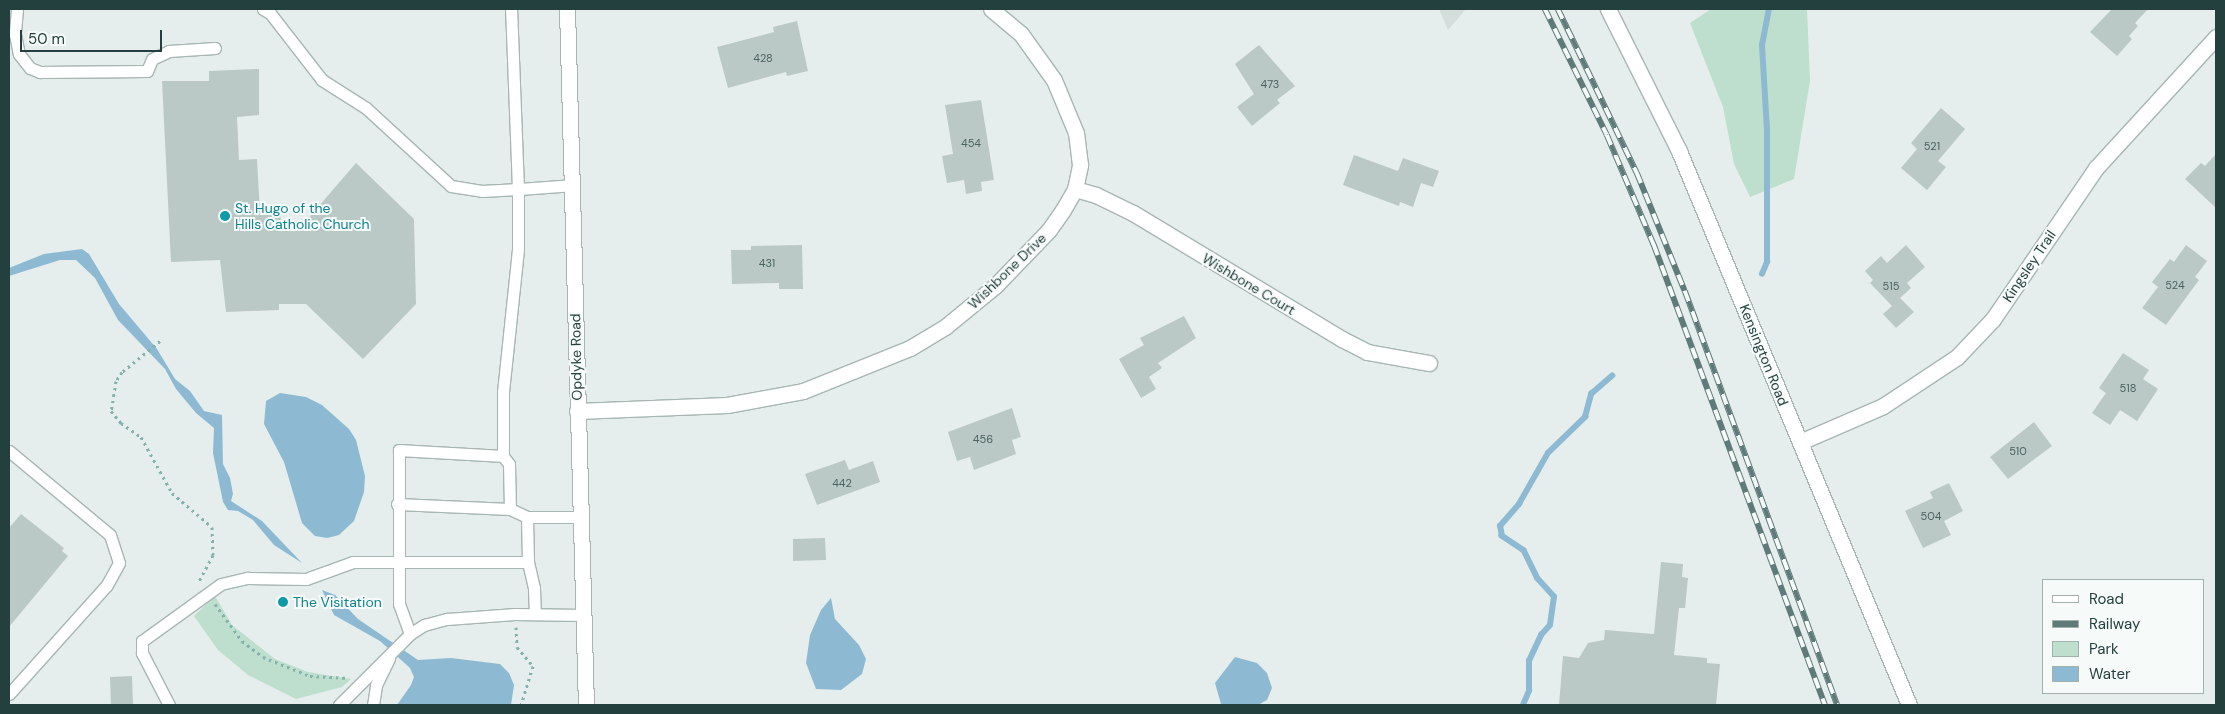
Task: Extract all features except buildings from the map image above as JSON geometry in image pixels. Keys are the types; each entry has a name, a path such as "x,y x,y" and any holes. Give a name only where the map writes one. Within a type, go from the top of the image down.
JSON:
{"street":[{"name":"Opdyke Road","path":"567,9 586,705"},
{"name":"Wishbone Drive","path":"578,410 757,401 803,391 890,358 945,327 995,286 1049,230 1074,189 1080,165 1079,149 1062,97 1032,46 991,9"},
{"name":"Kensington Road","path":"1608,9 1675,143 1909,705"},
{"name":"Kingsley Trail","path":"1800,442 1909,392 1964,351 1994,319 2096,168 2216,37"},
{"name":"Wishbone Court","path":"1074,189 1096,195 1140,216 1342,340 1367,352 1430,362"}],"lane":[{"path":"17,9 16,48 23,62 40,72 147,72 152,59 169,51 216,48"},
{"path":"263,9 270,13 322,80 366,108 451,186 482,191 572,185"},
{"path":"510,509 509,464 503,456 503,392 518,249 518,189 511,9"},
{"path":"410,634 399,604 397,504 399,450 503,456"},
{"path":"9,451 110,535 119,563 106,586 9,694"},
{"path":"397,504 510,509 527,517 580,517"},
{"path":"527,517 528,562 534,588 535,614"},
{"path":"169,705 142,653 142,641 216,586 239,579 306,579 353,562 528,562"},
{"path":"339,705 410,634 424,625 447,619 515,614 583,615"},
{"path":"373,705 376,685 390,656"}],"path":[{"path":"160,341 116,381 112,411 120,423 141,437 172,493 212,527 215,546 207,567 199,578 205,602 211,598 220,614 242,641 263,657 310,676 364,678"},
{"path":"515,614 517,647 533,666 520,705"}],"shaded area":[{"path":"1439,9 1466,9 1448,30"}],"green space":[{"path":"1711,9 1807,9 1810,81 1794,179 1750,197 1734,164 1723,107 1690,23"},
{"path":"215,596 232,625 275,659 308,672 351,679 342,687 296,699 248,675 218,650 194,616"}],"water":[{"path":"82,249 89,254 119,304 157,349 175,379 190,391 204,411 222,415 223,464 230,478 233,494 231,501 262,521 302,563 274,545 253,520 238,511 228,510 223,502 213,453 214,428 196,413 176,389 165,369 118,320 95,278 76,260 60,260 9,276 9,268 44,254"},
{"path":"280,393 306,397 322,405 349,429 356,440 365,476 364,492 354,521 339,535 327,538 315,536 302,523 284,462 264,424 266,401"},
{"path":"322,590 335,595 358,619 418,660 451,658 500,664 509,673 514,685 511,705 397,705 411,685 414,677 410,668 380,641 334,615"},
{"path":"831,598 835,619 859,645 866,659 862,674 841,690 816,689 806,663 810,635 821,610"},
{"path":"1235,657 1257,663 1267,673 1272,688 1267,700 1258,705 1221,704 1215,683"}],"waterway":[{"path":"1762,274 1767,262 1767,130 1762,45 1769,9"},
{"path":"1523,705 1529,691 1529,661 1541,635 1550,625 1554,597 1537,578 1524,551 1502,536 1500,526 1519,504 1548,453 1585,417 1591,394 1612,376"}],"railway":[{"path":"1545,9 1607,135 1654,245 1825,705"},
{"path":"1558,9 1637,173 1685,291 1837,705"}],"place":[{"name":"St. Hugo of the Hills Catholic Church","path":"225,216"},
{"name":"The Visitation","path":"283,602"}]}
